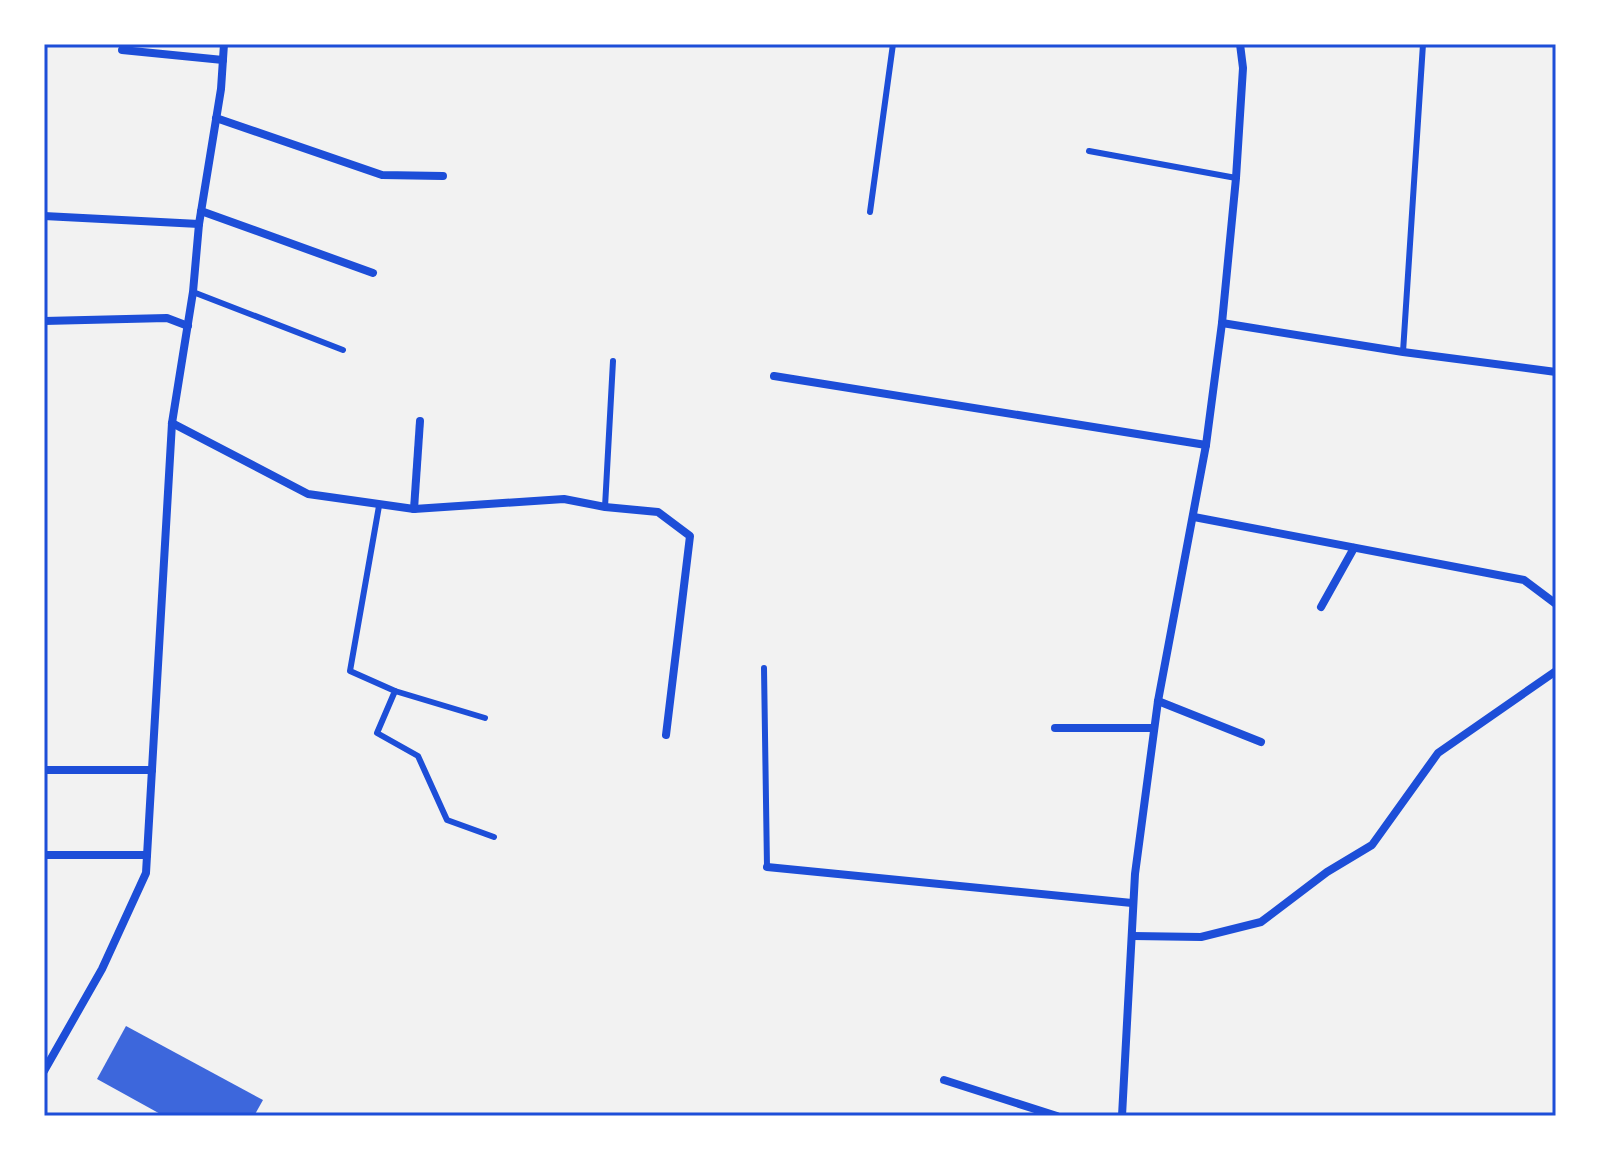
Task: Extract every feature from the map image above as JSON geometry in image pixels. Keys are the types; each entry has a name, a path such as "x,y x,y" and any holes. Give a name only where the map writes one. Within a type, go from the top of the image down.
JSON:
{"street":[{"path":"44,1071 102,969 146,873 172,423 193,292 199,224 224,44"},
{"path":"1122,1116 1133,936 1132,903 1158,701 1194,517 1222,323 1236,178 1243,68 1240,44"},
{"path":"122,50 223,60"},
{"path":"216,118 382,175 443,176"},
{"path":"201,211 373,273"},
{"path":"44,216 199,224"},
{"path":"44,321 167,318 188,326"},
{"path":"1222,323 1403,352 1556,372"},
{"path":"774,376 1206,445"},
{"path":"414,509 420,421"},
{"path":"172,423 308,494 414,509 564,499 658,512 690,536 666,735"},
{"path":"1194,517 1524,580 1556,604"},
{"path":"1321,607 1354,548"},
{"path":"1133,936 1201,937 1261,922 1327,872 1372,845 1438,753 1556,671"},
{"path":"1158,701 1261,742"},
{"path":"1055,728 1154,728"},
{"path":"44,770 152,770"},
{"path":"44,855 147,855"},
{"path":"767,867 1132,903"},
{"path":"944,1080 1057,1116"}],"lane":[{"path":"870,212 893,44"},
{"path":"1403,352 1423,44"},
{"path":"1089,151 1236,178"},
{"path":"193,292 343,350"},
{"path":"605,507 613,361"},
{"path":"379,506 350,671 395,691 485,718"},
{"path":"764,668 767,867"},
{"path":"395,691 377,733 418,756 447,820 494,837"}],"building":[{"path":"126,1026 263,1100 254,1116 164,1116 97,1079"}]}
